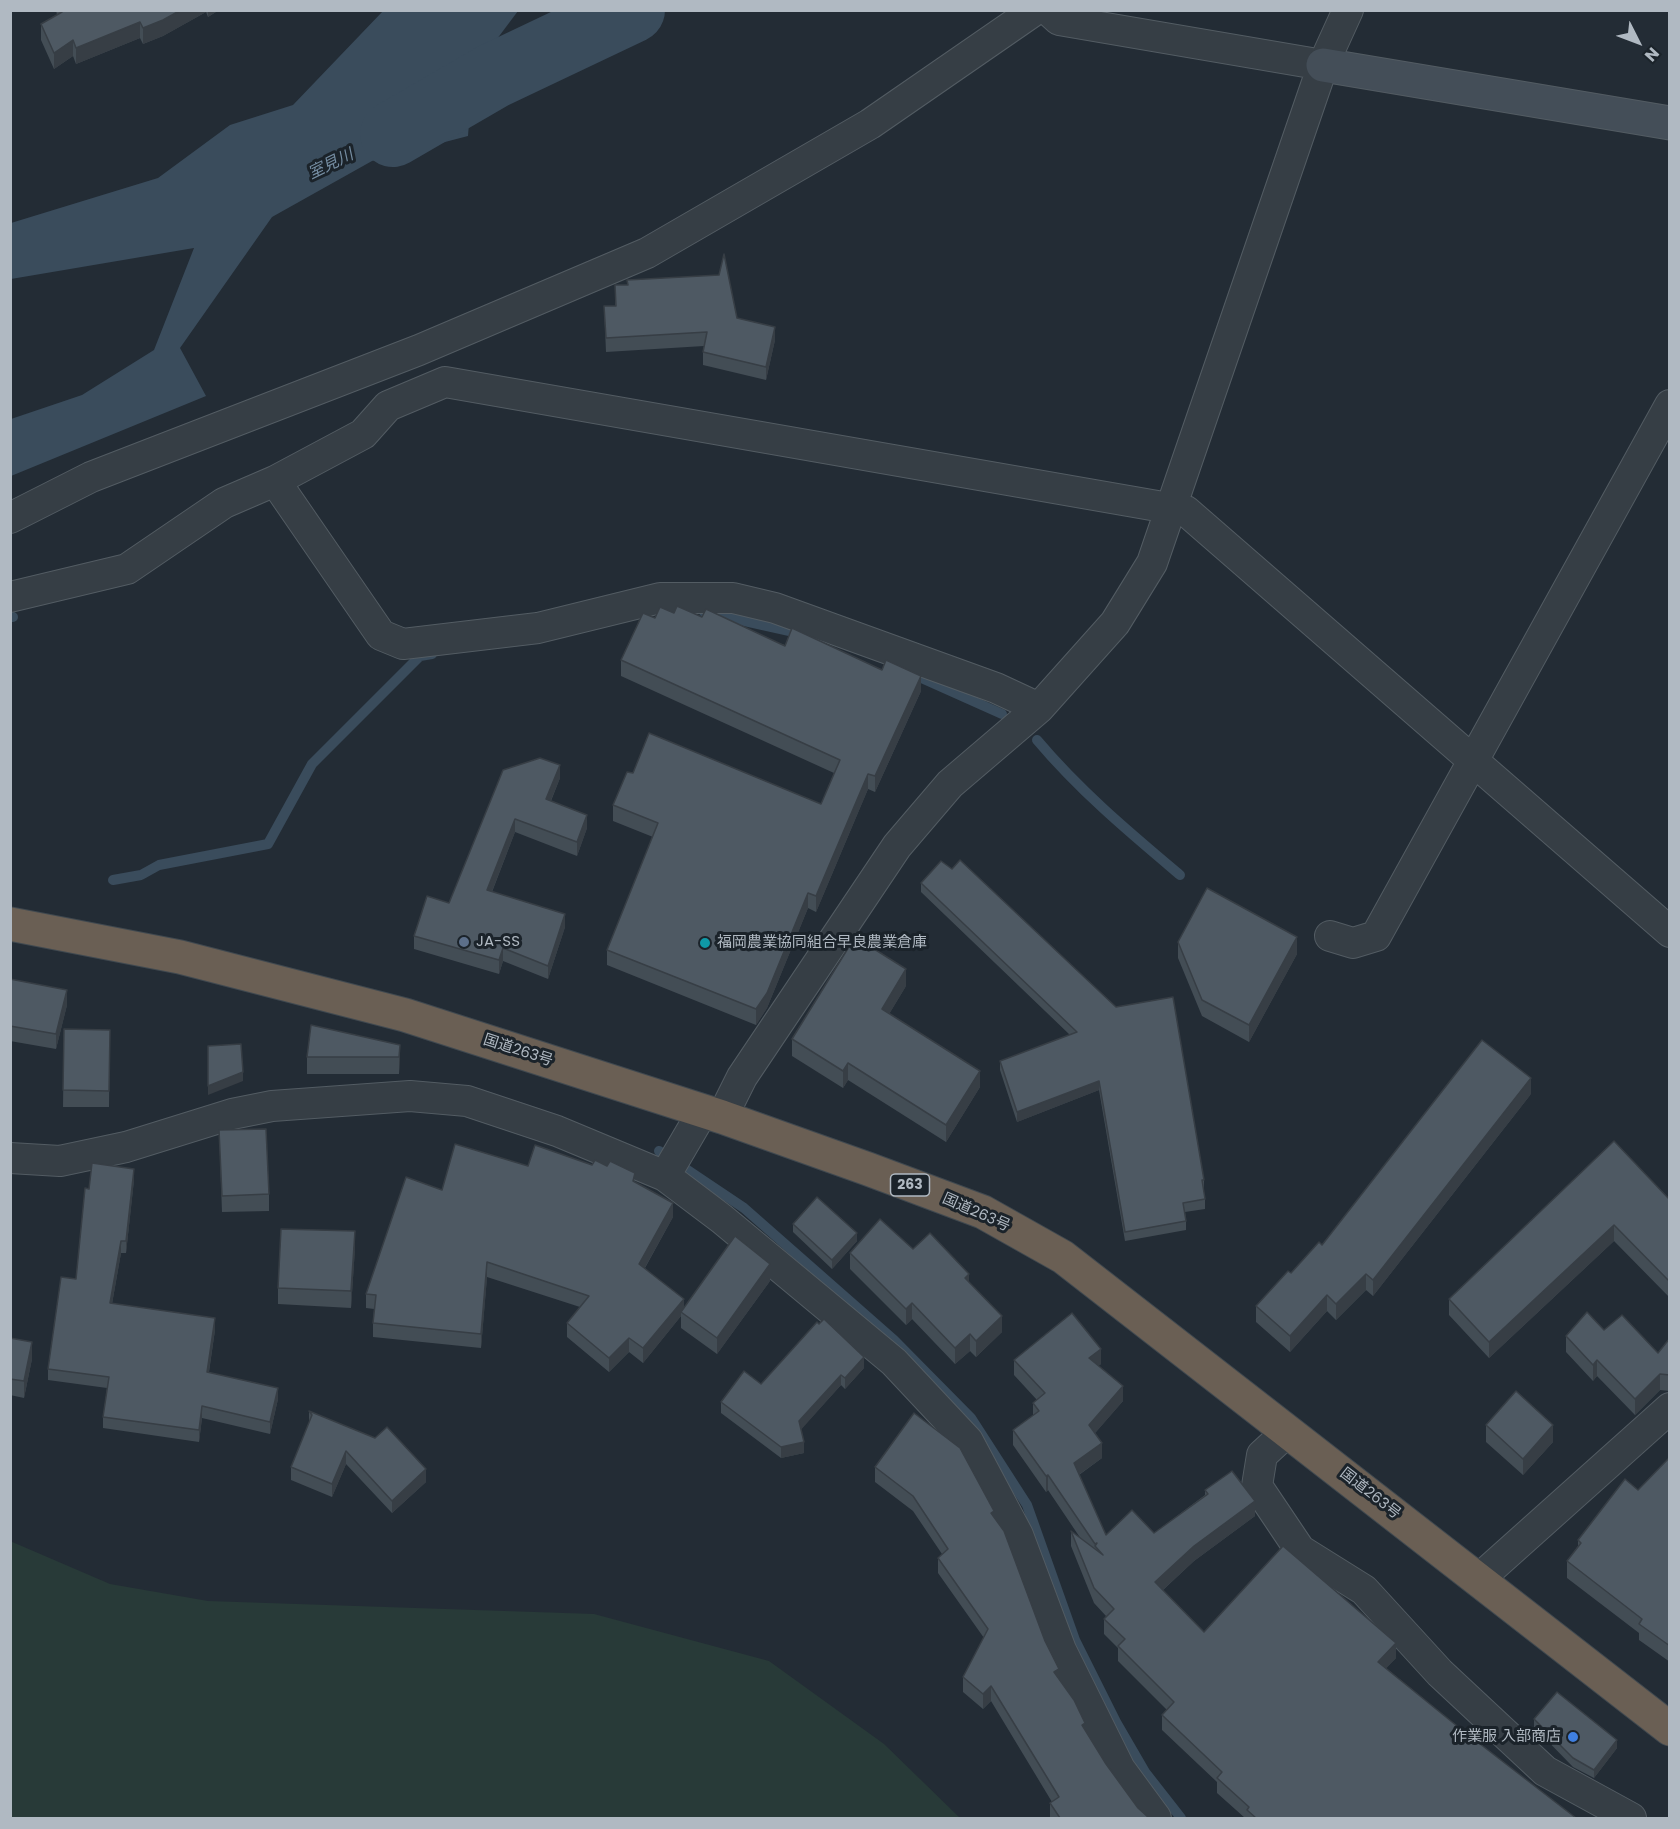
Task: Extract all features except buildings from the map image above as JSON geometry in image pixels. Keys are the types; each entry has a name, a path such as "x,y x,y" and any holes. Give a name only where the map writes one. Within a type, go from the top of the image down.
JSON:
{"highway":[{"name":"国道263号","path":"10,924 180,957 405,1015 713,1114 973,1208 1063,1257 1480,1578 1670,1729"}],"street":[{"path":"10,518 91,477 419,350 647,253 870,124 1035,10"},
{"path":"1048,10 1059,20 1670,123"},
{"path":"665,1176 684,1145 713,1114 742,1077 897,846 950,784 1039,708 1115,623 1152,563 1323,65 1348,10"},
{"path":"10,597 127,569 224,502 275,482 363,434 388,406 445,382 1185,511 1670,932"},
{"path":"1330,936 1353,943 1376,936 1474,761 1624,483 1670,405"},
{"path":"275,482 381,635 403,644 538,628 660,598 733,597 775,608 996,688 1039,708"},
{"path":"10,1158 60,1161 126,1147 232,1114 272,1106 410,1096 466,1101 557,1131 665,1176 722,1219 894,1362 968,1441 1018,1536 1061,1650 1120,1769 1156,1818"},
{"path":"1480,1578 1670,1408"},
{"path":"1288,1431 1262,1455 1257,1486 1300,1550 1364,1590 1440,1673 1545,1771 1631,1818"}],"shaded area":[{"path":"10,1541 110,1584 208,1601 594,1614 769,1661 884,1744 960,1818 11,1818"}],"water":[{"path":"383,11 518,11 473,71 468,136 372,161 272,217 180,348 206,396 11,476 11,419 82,395 154,350 194,248 11,279 11,223 158,178 230,125 293,105"}],"waterway":[{"name":"室見川","path":"393,134 493,76 632,10"},
{"path":"704,612 803,634"},
{"path":"113,880 141,875 159,865 268,844 312,764 420,656 432,654"},
{"path":"908,672 1002,714"},
{"path":"1037,740 1088,794 1180,875"},
{"path":"659,1151 744,1208 894,1340 971,1418 1027,1505 1075,1640 1116,1722 1145,1772 1181,1818"}],"place":[{"name":"JA-SS","path":"464,942"},
{"name":"福岡農業協同組合早良農業倉庫","path":"705,943"},
{"name":"作業服 入部商店","path":"1573,1737"}]}
